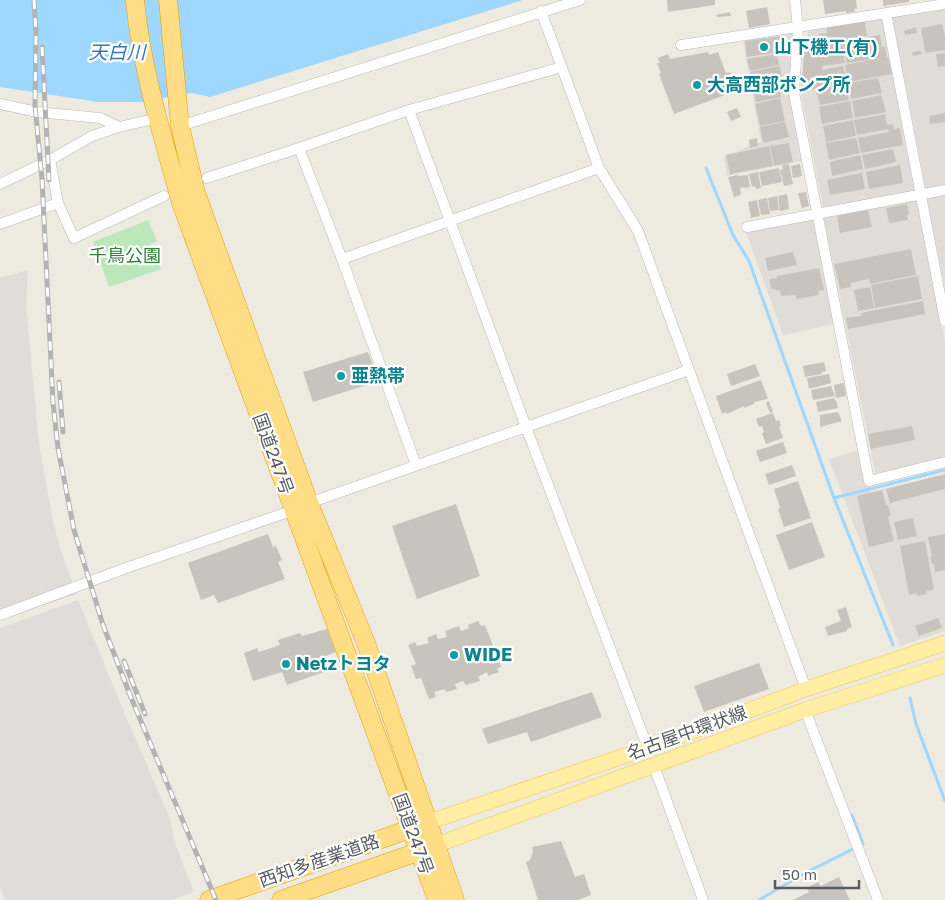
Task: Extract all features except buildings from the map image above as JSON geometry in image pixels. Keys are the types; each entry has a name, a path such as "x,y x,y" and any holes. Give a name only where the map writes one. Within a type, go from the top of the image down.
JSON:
{"highway":[{"name":"国道247号","path":"135,0 157,114 181,203 301,507 366,643 455,900"},
{"name":"国道247号","path":"168,0 180,126 196,193 301,507 437,900"},
{"name":"西知多産業道路","path":"210,900 429,822"},
{"name":"西知多産業道路","path":"281,900 436,845"}],"main road":[{"name":"名古屋中環状線","path":"429,822 648,748 806,689 945,643"},
{"name":"名古屋中環状線","path":"436,845 805,710 945,665"}],"street":[{"path":"180,126 580,0"},
{"path":"795,0 798,28 794,93 869,481 945,462"},
{"path":"682,45 945,4"},
{"path":"541,11 599,168 638,231 806,689"},
{"path":"886,13 945,321"},
{"path":"207,178 409,110 562,67"},
{"path":"0,104 38,112 100,118 119,127"},
{"path":"409,110 526,427 648,748"},
{"path":"0,184 50,160 92,136 157,114"},
{"path":"299,148 342,259 416,465"},
{"path":"50,160 58,203 74,238 164,196"},
{"path":"342,259 599,168"},
{"path":"747,227 945,190"},
{"path":"0,224 58,203"},
{"path":"0,614 688,370"},
{"path":"805,710 878,900"},
{"path":"654,766 703,900"}],"shaded area":[{"path":"945,9 945,185 926,189 892,17"},
{"path":"882,18 915,191 823,208 801,92 808,30"},
{"path":"795,33 792,94 805,160 727,176 724,156 761,142 743,42"},
{"path":"945,195 945,289 927,198"},
{"path":"918,200 945,342 945,459 876,476 824,218"},
{"path":"814,219 834,324 783,335 746,232"},
{"path":"28,270 26,305 39,444 53,521 61,551 77,594 0,620 0,278"},
{"path":"859,450 870,492 945,475 945,631 900,646 829,459"},
{"path":"78,600 170,819 176,846 194,892 171,900 5,900 0,886 0,628"}],"green space":[{"name":"千鳥公園","path":"148,220 157,241 150,244 161,269 109,287 93,242"}],"water":[{"name":"天白川","path":"0,0 523,0 210,97 191,93 141,102 98,102 0,87"}],"waterway":[{"path":"706,168 733,235 749,261 834,498 893,645"},
{"path":"834,498 945,470"},
{"path":"910,698 916,724 945,801"},
{"path":"759,900 805,873 863,844 852,815"}],"railway":[{"path":"34,0 36,33 35,106 42,179 53,403 58,448 74,530 103,625 130,695 216,900"},
{"path":"42,47 49,180"},
{"path":"59,382 63,432"},
{"path":"124,661 145,714"}],"place":[{"name":"山下機工(有)","path":"764,47"},
{"name":"大高西部ポンプ所","path":"697,85"},
{"name":"亜熱帯","path":"341,376"},
{"name":"WIDE","path":"454,655"},
{"name":"Netzトヨタ","path":"286,664"}]}
